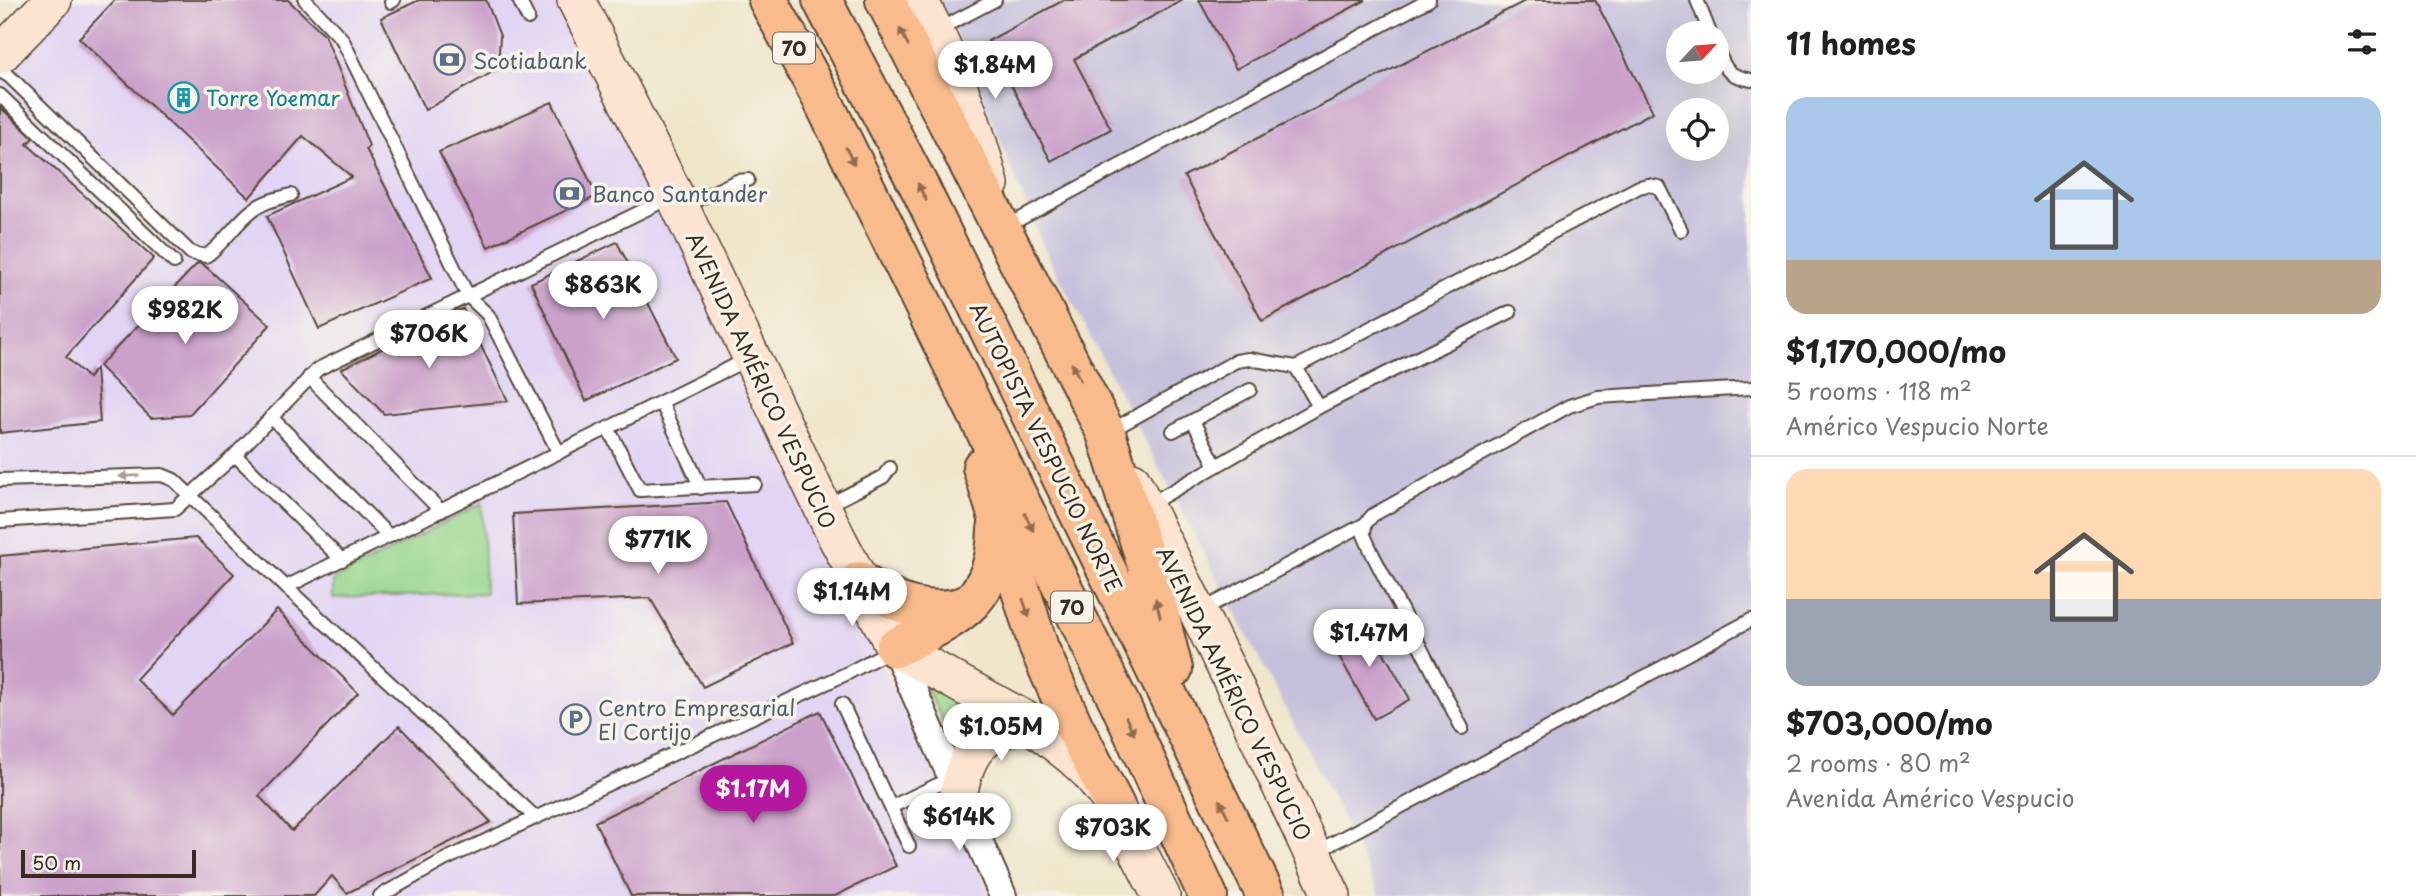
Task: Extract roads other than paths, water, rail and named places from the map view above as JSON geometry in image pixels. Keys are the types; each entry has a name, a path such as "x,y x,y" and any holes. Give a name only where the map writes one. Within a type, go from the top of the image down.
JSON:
{"main road":[{"path":"0,55 53,0"},
{"name":"AVENIDA AMÉRICO VESPUCIO","path":"576,0 677,202 823,508 895,648"},
{"path":"756,0 820,95"},
{"name":"70","path":"768,0 820,95 1120,704 1208,896"},
{"name":"AUTOPISTA VESPUCIO NORTE","path":"822,0 868,85 1266,896"},
{"path":"834,0 868,85"},
{"name":"AVENIDA AMÉRICO VESPUCIO","path":"885,0 1199,612 1332,896"},
{"name":"AVENIDA AMÉRICO VESPUCIO","path":"927,16 962,91 1002,229"},
{"path":"934,329 980,460 1039,648 1073,725 1161,896"},
{"path":"1106,431 1148,569 1193,745"},
{"path":"895,648 934,628 969,604 985,587 991,575 996,551 998,520"},
{"path":"859,581 886,597 921,610 946,610 969,604"},
{"path":"895,648 1029,722 1059,744 1090,773 1115,806"},
{"path":"956,785 978,744 999,729 1029,722"}],"street":[{"path":"895,648 1003,896"}],"lane":[{"path":"304,0 342,39 468,296 488,315 559,453"},
{"path":"519,0 528,18"},
{"path":"927,16 995,0"},
{"path":"1002,229 1429,0"},
{"path":"1697,0 1705,21"},
{"path":"0,71 9,76 191,253 206,256 218,248 254,209 268,201 292,195"},
{"path":"1729,72 1735,77 1751,80"},
{"path":"0,95 174,262"},
{"path":"0,521 167,511 179,507 235,455 318,369 468,296 677,202 737,181 748,180"},
{"path":"1106,431 1236,361 1249,359 1296,367 1639,187 1659,187 1681,230"},
{"path":"1145,507 1319,407 1510,312"},
{"path":"286,587 751,357"},
{"path":"1296,367 1319,407"},
{"path":"309,377 441,511"},
{"path":"1199,612 1365,524 1373,515 1569,406 1598,397 1751,388"},
{"path":"1173,431 1250,390"},
{"path":"660,402 701,488"},
{"path":"271,417 389,536"},
{"path":"1193,421 1216,466"},
{"path":"608,428 640,490 755,484"},
{"path":"235,455 342,560"},
{"path":"823,508 883,477 890,468"},
{"path":"0,480 162,475 174,480 535,817"},
{"path":"1365,524 1364,536 1373,555 1462,728"},
{"path":"1313,853 1751,620"},
{"path":"380,896 444,860 849,673 895,648"},
{"path":"842,704 909,846"},
{"path":"891,807 956,785"}],"place":[{"name":"Scotiabank","path":"450,60"},
{"name":"Torre Yoemar","path":"183,97"},
{"name":"Banco Santander","path":"569,193"},
{"name":"Centro Empresarial El Cortijo","path":"575,719"}]}
